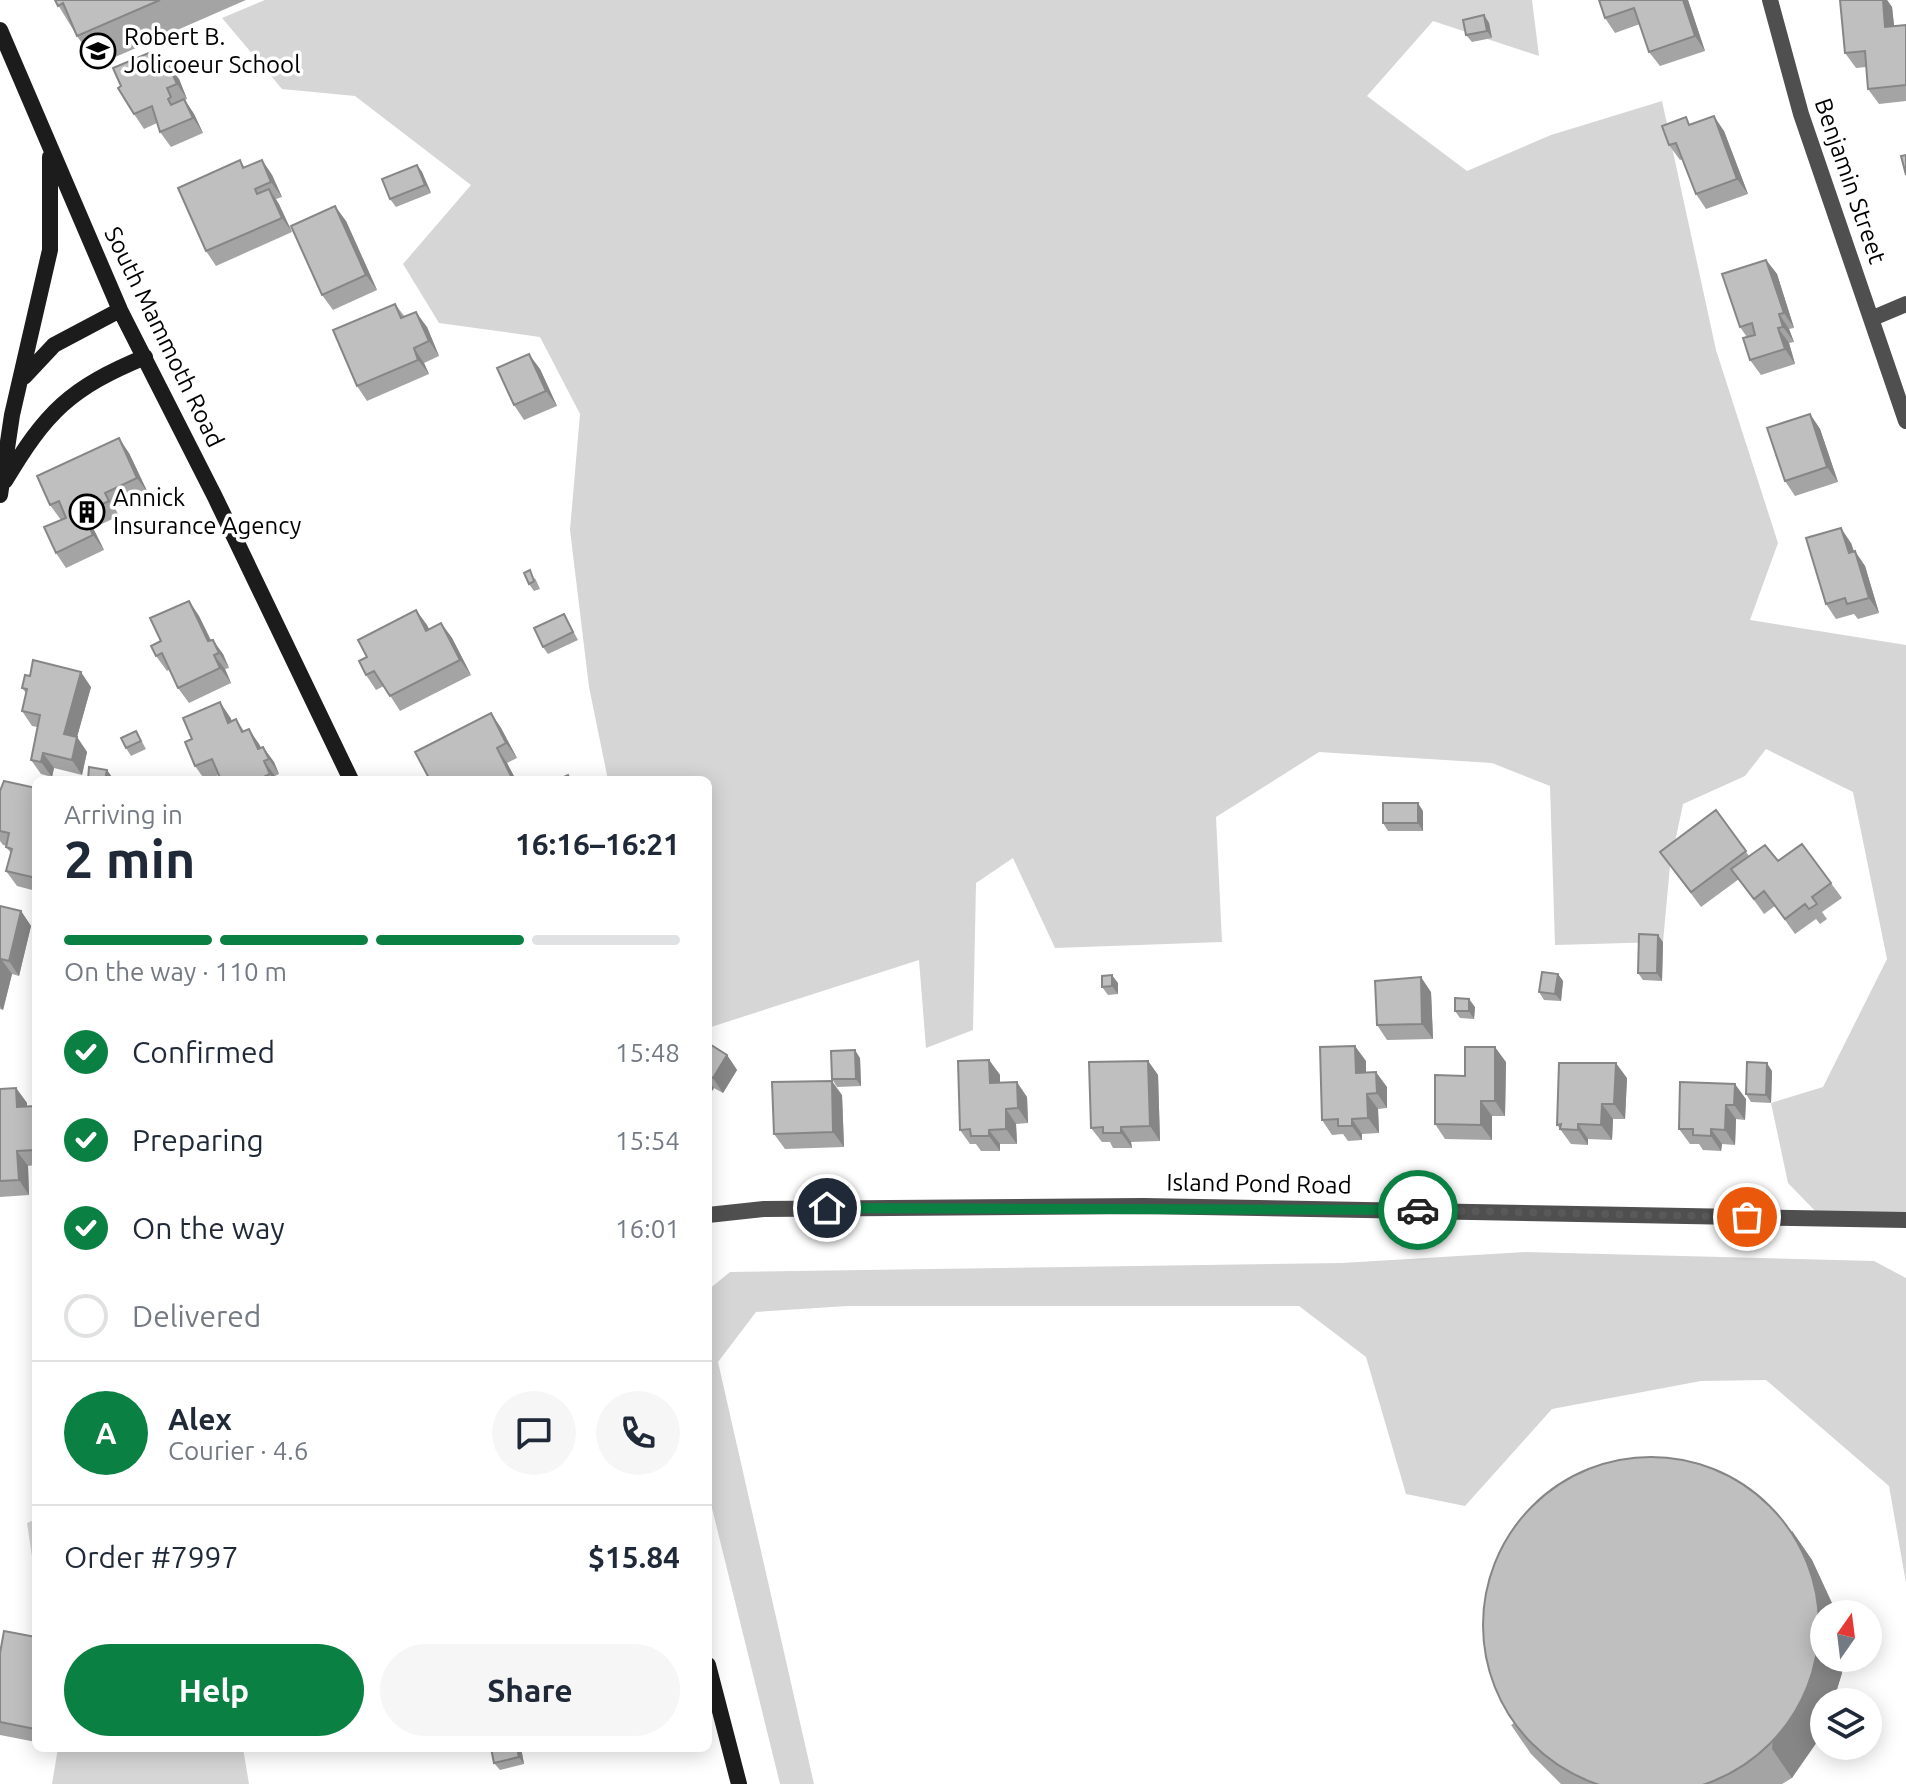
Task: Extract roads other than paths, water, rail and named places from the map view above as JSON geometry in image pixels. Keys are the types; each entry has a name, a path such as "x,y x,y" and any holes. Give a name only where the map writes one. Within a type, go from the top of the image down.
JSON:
{"main road":[{"name":"South Mammoth Road","path":"2,38 120,310 349,776"},
{"path":"1,490 5,451 50,250 49,147"},
{"path":"20,381 54,345 120,310"},
{"path":"1,490 31,438 59,405 110,371 145,357"},
{"path":"712,1680 739,1784"}],"street":[{"name":"Benjamin Street","path":"1770,0 1801,114 1906,421"},
{"path":"1873,318 1906,304"},
{"name":"Island Pond Road","path":"712,1215 764,1209 1143,1206 1906,1220"}],"place":[{"name":"Robert B. Jolicoeur School","path":"98,51"},
{"name":"Annick Insurance Agency","path":"87,512"}]}
